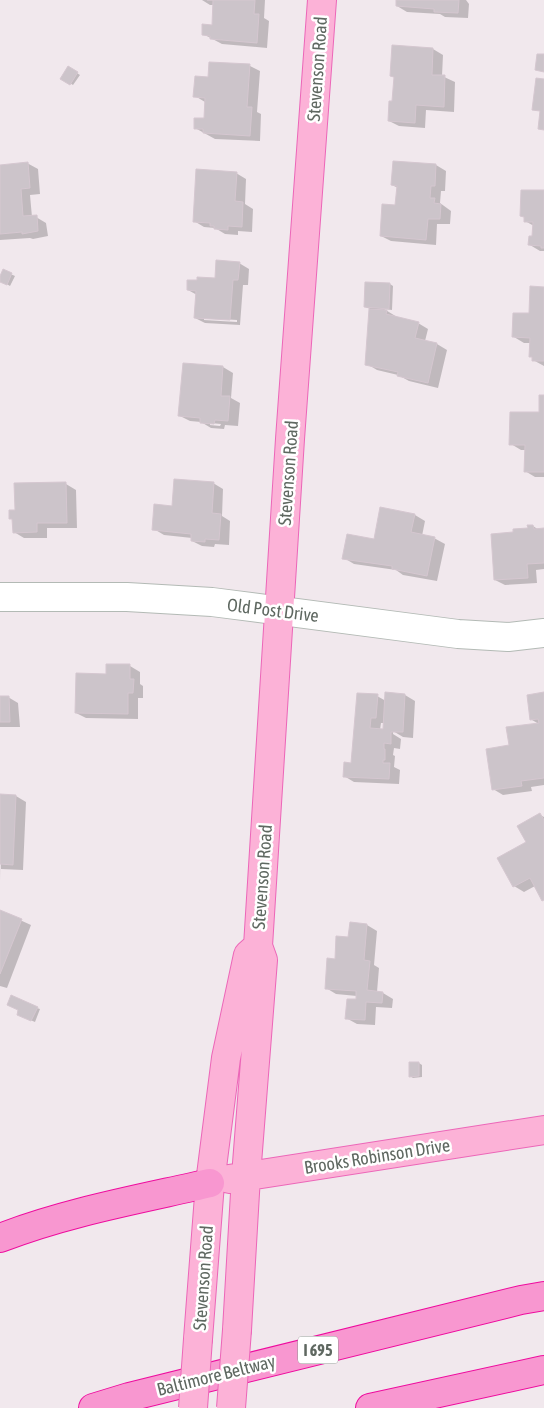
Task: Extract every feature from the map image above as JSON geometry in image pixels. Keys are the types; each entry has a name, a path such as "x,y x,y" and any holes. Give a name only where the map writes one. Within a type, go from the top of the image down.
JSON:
{"highway":[{"path":"0,1238 96,1210 210,1183"},
{"name":"Baltimore Beltway","path":"93,1408 129,1396 544,1296"},
{"path":"370,1408 544,1370"}],"main road":[{"name":"Stevenson Road","path":"231,1408 246,1176 263,960 258,946 290,429 322,0"},
{"name":"Stevenson Road","path":"193,1408 210,1183 226,1058 248,955 258,946"},
{"name":"Brooks Robinson Drive","path":"210,1183 544,1130"}],"street":[{"name":"Old Post Drive","path":"0,597 127,597 212,602 458,634 508,637 544,633"}],"building":[{"path":"213,0 255,0 254,14 259,14 257,43 210,39 210,36 202,35 202,24 212,25"},
{"path":"396,0 459,0 458,13 434,12 434,9 396,6"},
{"path":"392,45 433,48 432,75 445,75 444,107 416,105 415,123 388,121 389,101 392,101 394,77 390,76"},
{"path":"537,54 544,54 544,72 535,70"},
{"path":"209,62 250,64 247,107 252,107 250,136 203,133 203,129 194,129 194,118 204,118 205,98 193,97 195,76 208,77"},
{"path":"68,66 78,72 70,85 60,79"},
{"path":"536,78 544,79 544,130 538,129 540,111 532,110"},
{"path":"393,161 436,164 435,186 431,186 430,198 435,198 434,203 441,204 440,219 428,219 426,240 380,236 382,204 395,205 397,186 391,185"},
{"path":"28,162 30,188 21,189 23,216 37,215 38,231 22,234 22,232 0,234 0,165"},
{"path":"196,169 237,172 235,201 243,202 242,227 228,226 228,230 214,229 214,226 210,226 210,223 193,222"},
{"path":"521,190 544,190 544,248 528,245 529,236 532,236 533,222 524,222 524,217 520,216"},
{"path":"216,260 240,262 238,280 233,280 230,320 194,318 196,291 187,290 187,280 197,280 197,277 215,278"},
{"path":"3,269 12,273 7,285 0,282"},
{"path":"365,282 390,283 389,309 364,307"},
{"path":"530,286 544,287 544,361 532,361 532,357 529,357 530,338 512,337 513,313 529,313"},
{"path":"369,309 387,310 386,314 419,322 415,338 437,343 428,383 397,376 398,372 365,365"},
{"path":"183,363 223,366 221,396 230,396 228,421 215,420 214,424 200,423 200,418 178,416"},
{"path":"539,395 544,395 544,472 524,472 525,445 509,445 510,412 539,412"},
{"path":"174,479 214,482 212,513 221,514 219,540 191,541 191,534 152,530 154,504 172,506"},
{"path":"66,482 67,523 37,523 37,532 13,533 12,519 9,519 9,510 15,510 14,483"},
{"path":"380,507 415,514 411,532 435,537 427,576 392,569 392,566 342,559 347,534 374,539"},
{"path":"527,525 533,525 534,529 544,528 544,563 527,564 528,578 494,580 491,534 513,532 513,529 528,528"},
{"path":"106,664 130,664 130,679 134,679 133,693 128,693 128,714 75,713 76,673 106,674"},
{"path":"385,692 405,694 403,732 391,732 391,744 384,743 385,760 383,760 383,763 390,763 389,779 343,777 344,762 351,763 357,693 378,694 376,718 371,718 370,728 383,729"},
{"path":"544,692 544,778 521,781 522,786 492,790 486,749 509,745 506,727 539,723 538,719 530,720 527,695"},
{"path":"0,696 9,696 10,722 0,722"},
{"path":"0,794 16,795 13,865 0,864"},
{"path":"540,813 544,820 544,900 542,901 530,878 513,887 497,858 526,842 517,826"},
{"path":"0,910 22,919 0,974"},
{"path":"350,922 367,924 364,960 370,961 367,990 383,992 382,1003 366,1002 365,1020 345,1019 347,999 356,999 356,991 325,989 327,958 335,959 336,936 348,937"},
{"path":"11,995 38,1007 31,1021 17,1015 18,1010 7,1005"},
{"path":"409,1062 419,1062 419,1076 409,1077"}]}
